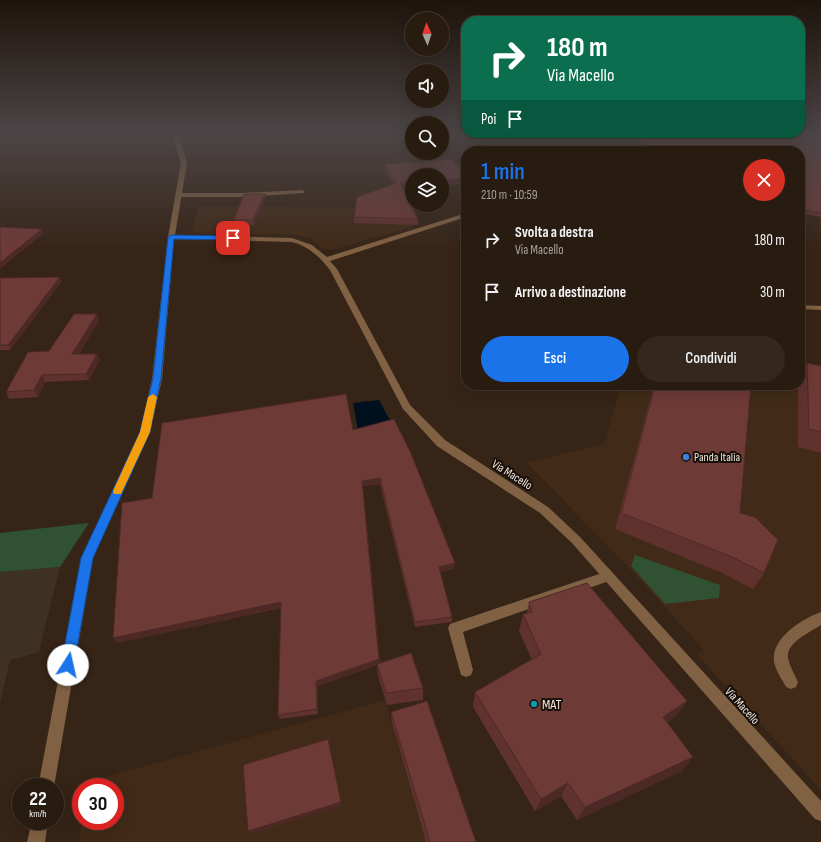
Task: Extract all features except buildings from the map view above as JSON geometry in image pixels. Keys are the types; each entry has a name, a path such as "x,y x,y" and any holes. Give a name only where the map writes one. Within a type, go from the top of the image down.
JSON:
{"street":[{"path":"48,778 87,558 145,432 157,378 171,237 182,172"},
{"path":"178,195 242,196 302,192"},
{"path":"325,260 461,216"},
{"name":"Via Macello","path":"171,237 292,240 310,246 333,269 406,407 441,443 544,510 576,540 821,813"},
{"path":"805,307 821,308"},
{"path":"466,670 455,628 608,576"},
{"path":"791,682 781,662 781,650 792,636 821,618"},
{"path":"36,842 38,830"}],"shaded area":[{"path":"247,206 396,209 417,222 411,227 332,250 322,249 310,238 291,234 230,235 192,232 198,207"},
{"path":"805,364 821,367 821,790 697,655 704,650 631,570 527,463 604,444 620,390 805,390"},
{"path":"60,567 39,652 10,660 0,703 0,572"},
{"path":"385,700 426,842 79,842 81,830 124,830 124,778 102,778"}],"green space":[{"path":"89,523 60,567 0,572 0,533"},
{"path":"635,555 720,585 719,598 665,604 631,566"}],"water":[{"path":"379,400 391,422 358,430 353,403"}],"slow traffic":[{"path":"118,491 145,432 153,397"}],"place":[{"name":"Panda Italia","path":"686,457"},
{"name":"MAT","path":"534,704"}],"route":[{"path":"68,665 87,558 145,432 157,378 171,237 233,238"}]}
